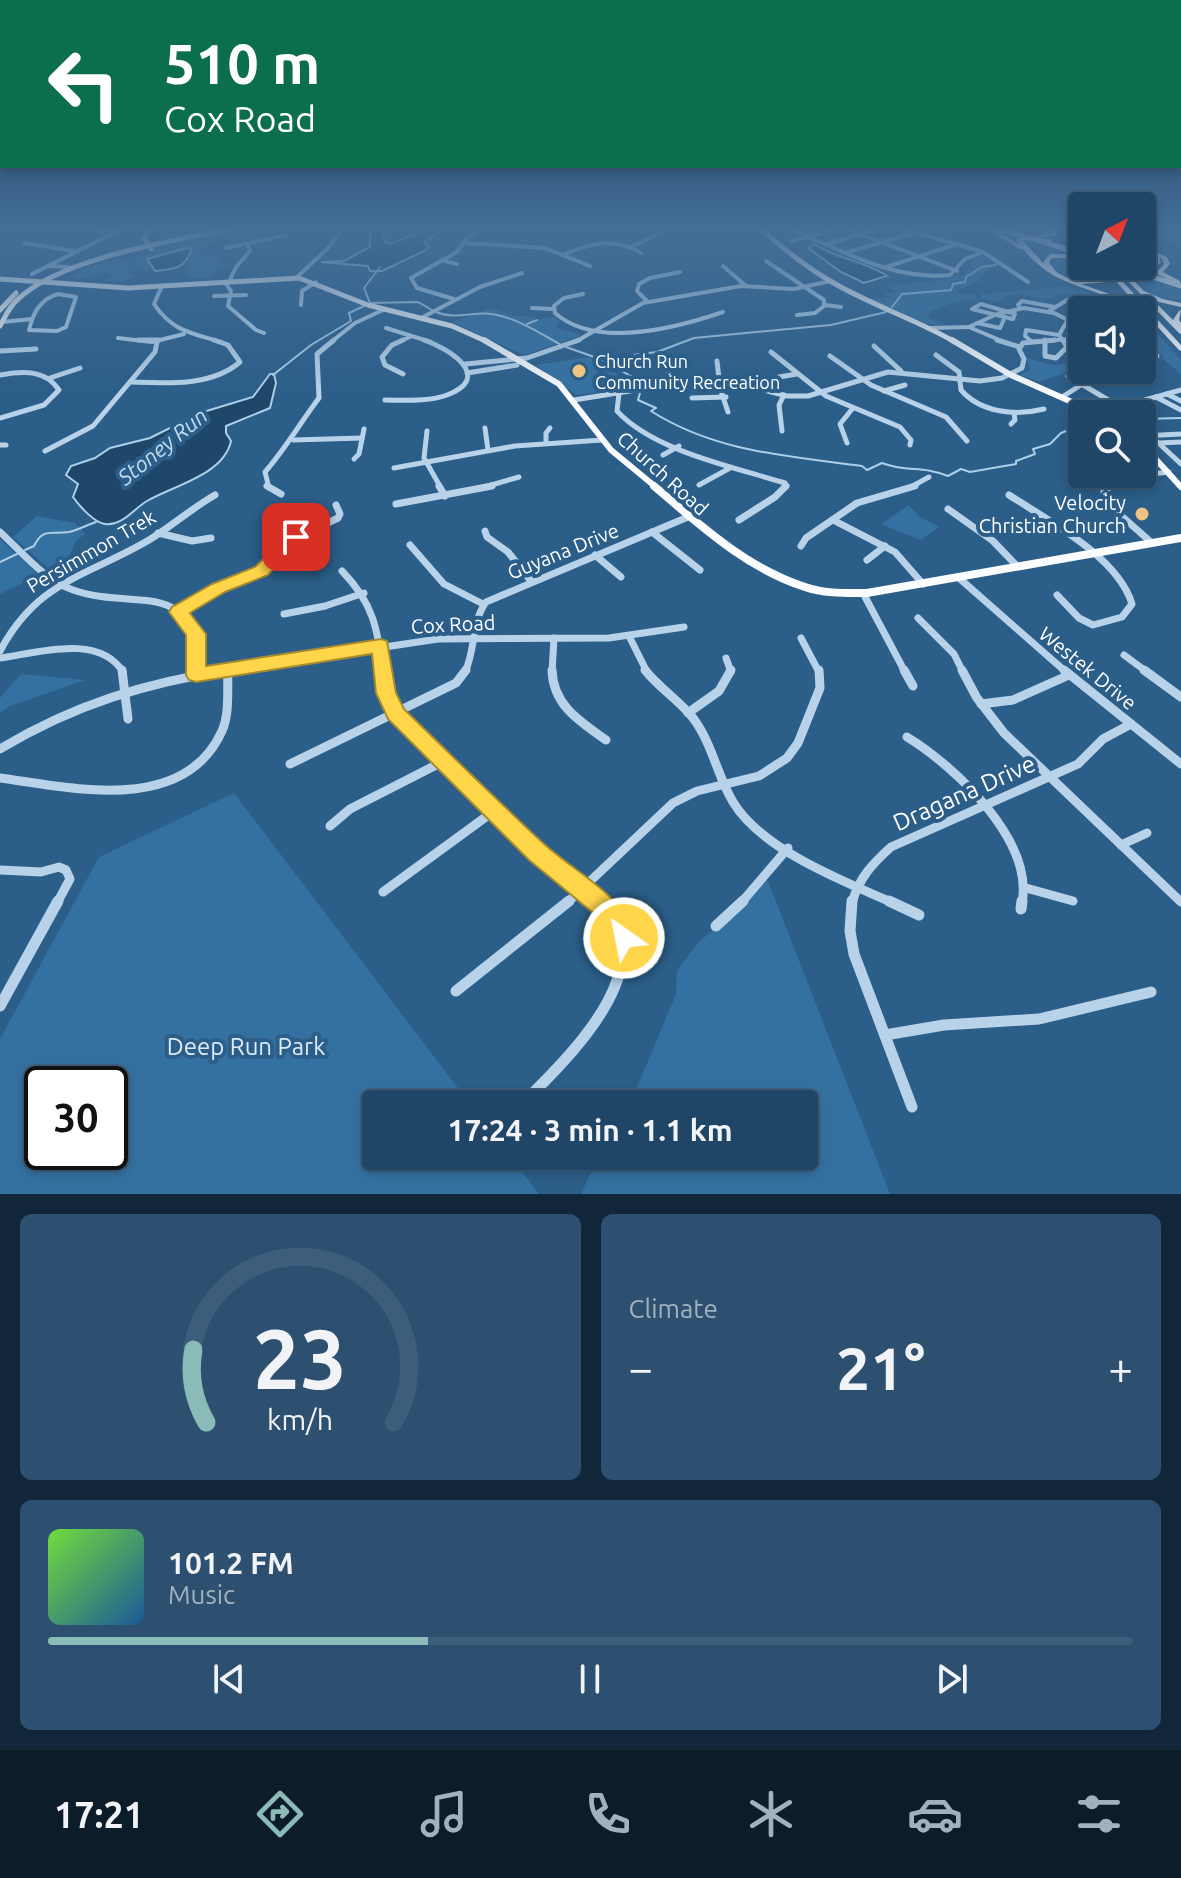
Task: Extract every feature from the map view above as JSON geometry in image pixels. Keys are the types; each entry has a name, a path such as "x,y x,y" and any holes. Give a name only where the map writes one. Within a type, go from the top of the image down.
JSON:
{"highway":[{"path":"1067,282 1109,296"},
{"path":"1069,282 1084,289"},
{"path":"1128,282 1166,334"},
{"path":"1132,282 1181,330"},
{"path":"1134,282 1155,299 1181,305"},
{"path":"1181,312 1176,320 1181,330"},
{"path":"1156,325 1181,349"}],"main road":[{"name":"Church Road","path":"39,282 230,290 276,282"},
{"name":"Church Road","path":"39,282 157,288"},
{"path":"0,310 12,296 39,282"},
{"path":"1,322 16,300 39,282"},
{"name":"Church Road","path":"316,282 355,300 423,317 480,337 524,361 559,384 602,440 688,517 733,552 778,577 825,592 863,593 923,584 1181,538"},
{"path":"833,282 931,328 1011,375 1069,400"},
{"path":"1156,459 1181,487"},
{"path":"1169,472 1181,479"}],"street":[{"path":"232,282 228,306 264,333"},
{"path":"301,305 302,291 316,282"},
{"path":"412,282 421,289 454,299"},
{"path":"423,317 494,282"},
{"path":"643,282 637,291 648,302"},
{"path":"741,282 746,286"},
{"path":"797,282 820,296 825,305"},
{"path":"467,373 491,371 545,353 648,302 746,286 805,287 828,282"},
{"path":"768,287 770,296"},
{"path":"130,382 197,379 225,373 239,364 237,356 226,344 184,334 155,307 157,288"},
{"path":"214,296 230,290 246,295"},
{"path":"553,309 564,298 583,294"},
{"path":"1,322 32,318 47,296 76,297 62,329 29,330 32,318"},
{"path":"1049,311 1068,300"},
{"path":"1020,308 1018,305 1022,301 1055,307"},
{"path":"981,304 1015,314 1013,319 993,316 971,308 981,304"},
{"path":"797,315 815,313 825,305 841,307"},
{"path":"532,308 553,309 563,320 595,330 624,333 723,312"},
{"path":"931,328 969,327 1020,308 1049,311 1068,319"},
{"path":"281,494 267,487 265,472 293,440 297,426 319,398 321,386 316,360 319,351 355,323 385,309"},
{"path":"613,311 621,313"},
{"path":"977,323 999,328 1004,319"},
{"path":"1045,340 1044,355 1054,358 1064,339 1065,320 1068,319"},
{"path":"969,327 992,339 1020,347 1031,341 1068,338"},
{"path":"385,400 422,400 447,395 463,384 467,373 465,364 445,348 386,328"},
{"path":"1031,341 1025,336 1025,331 1037,331 1068,341"},
{"path":"118,338 137,343 157,342 184,334"},
{"path":"403,374 385,365 382,357 392,345 410,337"},
{"path":"45,451 93,426 155,352 157,342"},
{"path":"874,346 901,371"},
{"path":"573,399 720,380 784,395 822,394 901,371 988,381 1011,375 1024,365 1020,347"},
{"path":"0,351 36,349"},
{"path":"771,352 822,394 903,428 911,440 910,445"},
{"path":"936,355 959,372 959,387 967,396 990,408 1014,413 1044,409"},
{"path":"830,356 862,380 946,417 967,441"},
{"path":"465,364 524,361"},
{"path":"717,361 720,387 726,397 728,412"},
{"path":"0,375 31,373 50,378 80,368"},
{"path":"666,368 679,383"},
{"path":"779,377 797,374"},
{"path":"0,418 28,412 53,399 59,390 50,378"},
{"path":"884,391 905,385"},
{"path":"1062,397 1081,385 1118,406 1181,390"},
{"path":"619,393 616,409 625,423 730,468 786,485 775,497 739,520"},
{"path":"1167,394 1181,402"},
{"path":"782,431 779,405 784,395"},
{"path":"692,398 726,397"},
{"path":"1156,397 1181,410"},
{"path":"1173,405 1181,402"},
{"path":"847,443 840,431 840,422 853,408"},
{"path":"1011,424 1015,420 1014,413"},
{"path":"485,428 488,450"},
{"path":"546,443 546,433 550,428"},
{"path":"354,459 359,454 364,429"},
{"path":"427,431 423,455 445,496"},
{"path":"1156,436 1181,434"},
{"path":"293,440 362,438"},
{"path":"394,468 488,450 602,440"},
{"path":"1156,440 1181,464"},
{"path":"1159,443 1181,442"},
{"path":"663,455 679,446"},
{"path":"699,485 730,468"},
{"path":"1152,543 1109,505 1104,492 1110,485 1121,481 1152,472 1169,472"},
{"path":"396,504 503,484 519,477"},
{"path":"801,546 806,538 874,495 915,489 929,477"},
{"name":"Persimmon Trek","path":"0,651 21,613 60,584 158,533 215,495"},
{"path":"1009,495 1092,553 1129,590 1132,604 1127,613 1090,624 1064,605 1057,595"},
{"path":"178,612 218,588 261,571 296,537 338,518 340,514 336,505"},
{"path":"948,509 993,541 1017,566"},
{"name":"Guyana Drive","path":"483,604 531,581 688,517"},
{"path":"833,520 885,546 906,562 923,584"},
{"path":"485,531 487,537 508,552 531,581"},
{"path":"0,532 60,584 95,596 156,602 178,612 196,634 196,675"},
{"path":"652,532 700,570"},
{"path":"158,533 192,541 211,538"},
{"path":"290,764 450,687 463,677 472,662 477,618 483,604 451,589 410,545"},
{"path":"867,560 885,546"},
{"path":"595,555 621,577"},
{"path":"342,571 364,593 376,619 386,693 395,714 537,853 606,909 620,926 624,961 589,1033 536,1090"},
{"name":"Westek Drive","path":"956,578 1069,675 1181,764"},
{"path":"284,614 325,606 364,593"},
{"path":"863,593 913,686"},
{"path":"918,618 954,654 981,704 1004,733 1181,902"},
{"name":"Cox Road","path":"0,749 65,713 126,690 196,675 381,646 475,637 629,636 684,627"},
{"path":"629,636 636,657 648,676 688,713 702,733 725,784 745,818 788,848 857,886 919,915"},
{"path":"554,638 551,675 555,693 571,715 606,740"},
{"path":"456,991 582,889 673,803 697,791 747,780 773,768 798,743 817,699 820,683 814,658 801,638"},
{"path":"0,658 68,649 96,651 110,657 120,665 128,719"},
{"path":"1124,655 1181,697"},
{"path":"688,713 708,702 724,687 731,671 726,658"},
{"path":"0,778 118,792 146,789 176,778 204,758 219,738 225,720 228,670"},
{"path":"981,704 1013,700 1069,675"},
{"name":"Dragana Drive","path":"912,1107 858,971 849,940 849,914 857,886 872,862 891,847 1084,760 1103,739 1131,724"},
{"path":"907,737 937,758 983,806 1015,846 1026,888 1021,909"},
{"path":"330,826 350,809 444,761"},
{"path":"383,892 494,811"},
{"path":"1121,845 1147,833"},
{"path":"716,926 734,912 788,848"},
{"path":"0,870 41,872 59,867 66,870 70,879 0,1006"},
{"path":"1026,888 1073,901"},
{"path":"885,1035 944,1025 1039,1019 1151,992"}],"green space":[{"path":"976,282 957,291 959,294 975,294 977,302 965,299 930,311 928,318 944,323 941,326 926,323 870,299 888,297 885,293 896,292 889,288 889,283"},
{"path":"1138,282 1158,282 1181,290 1181,299 1167,299 1147,291"},
{"path":"1070,286 1103,296 1065,293 1046,299 1018,294 1005,296 1000,302 979,298 982,296 980,294"},
{"path":"490,308 516,316 538,317 529,321 553,317 559,321 556,328 582,335 524,355 452,322"},
{"path":"1156,332 1181,360 1181,374 1162,358 1164,356 1157,353"},
{"name":"Church Run Community Recreation","path":"601,355 629,389 576,395 536,365"},
{"path":"1027,358 1061,365 1068,363 1068,371 1040,382 1019,375 1030,370"},
{"path":"909,505 920,517 939,527 920,540 881,524"},
{"path":"37,516 75,523 85,534 76,541 65,565 49,569 13,537"},
{"path":"0,539 39,575 0,594"},
{"path":"21,674 85,680 10,706 0,713 0,698"},
{"name":"Deep Run Park","path":"234,793 459,1090 362,1090 362,1170 521,1170 539,1194 0,1194 0,1039 99,857"},
{"path":"766,876 890,1194 581,1194 594,1170 818,1170 818,1090 636,1090 676,994 677,971 696,945 752,895"}],"water":[{"path":"270,374 274,374 276,383 270,408 226,426 231,441 226,453 208,471 147,501 123,520 111,524 92,518 73,497 78,484 66,475 71,466 95,458 110,448 150,438 200,413 253,397"}],"waterway":[{"path":"369,282 364,288 370,303 418,302 432,310"},
{"path":"892,307 902,294 951,290 953,284 965,282"},
{"name":"Stoney Run","path":"273,375 311,345 351,321 349,313 364,306"},
{"path":"436,312 501,316 528,326 561,345"},
{"path":"566,347 600,359 657,352 694,338 831,325 886,312"},
{"path":"527,324 537,320"},
{"path":"603,360 639,381 637,387"},
{"path":"640,393 638,400 656,408 651,411 675,425 726,444 862,466 867,470 882,463 948,476 961,469 970,472 1016,464 1016,461 1035,454 1033,449 1050,444 1068,430"},
{"path":"1156,419 1181,418"},
{"name":"Stoney Run","path":"25,550 34,546 44,534 69,532 96,522"},
{"name":"Stoney Run","path":"0,562 19,553"}],"place":[{"name":"Church Run Community Recreation","path":"579,371"},
{"name":"Velocity Christian Church","path":"1142,514"}],"route":[{"path":"296,537 261,571 218,588 178,612 189,621 196,634 196,675 381,646 386,693 395,714 537,853 606,909 620,926 624,938"}]}
